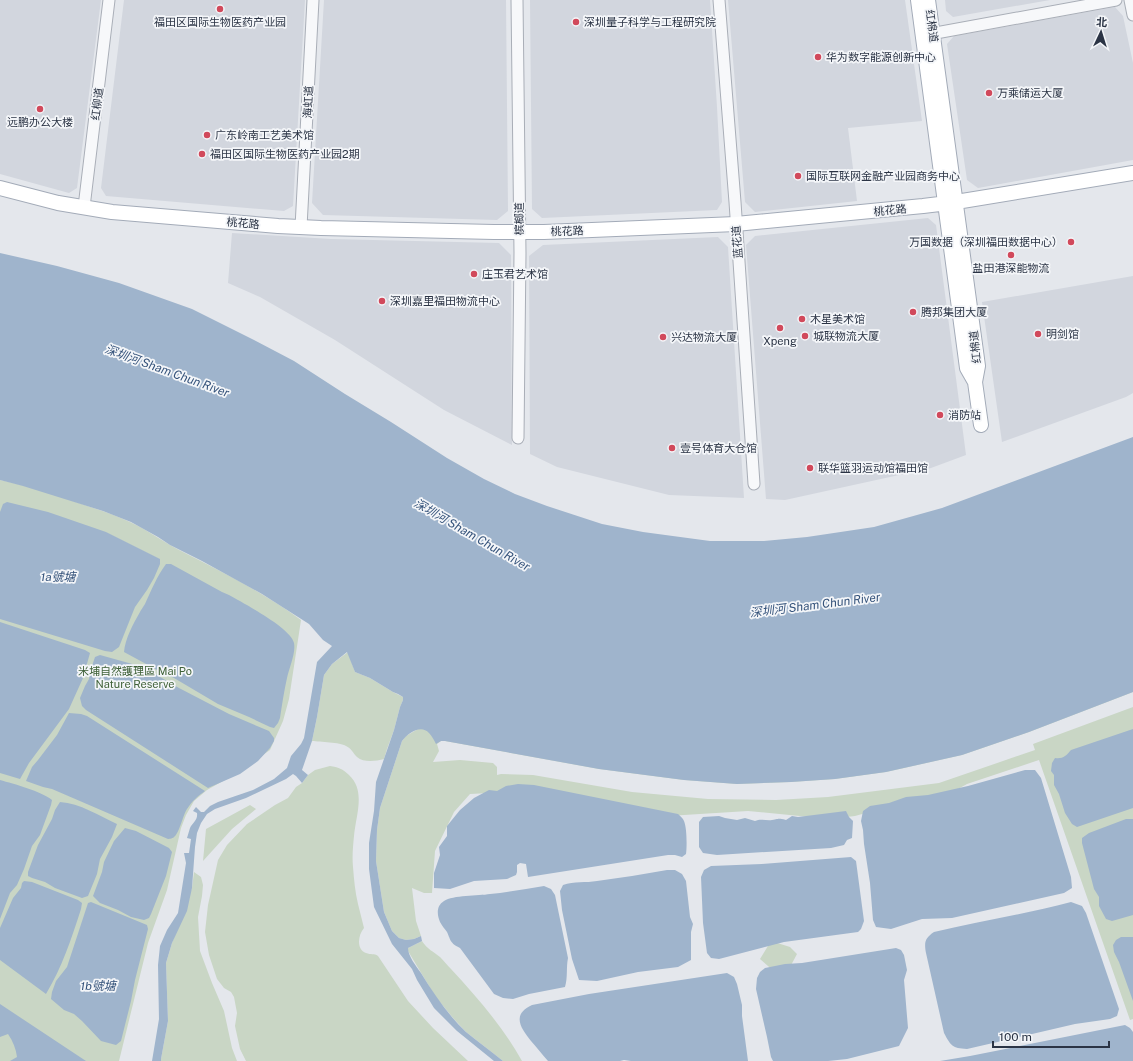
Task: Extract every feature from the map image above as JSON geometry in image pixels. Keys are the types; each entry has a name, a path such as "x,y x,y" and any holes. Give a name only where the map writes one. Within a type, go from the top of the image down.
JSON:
{"main road":[{"name":"红棉道","path":"918,0 928,34"},
{"name":"红棉道","path":"928,0 928,34 951,203 978,366 975,382 981,425"},
{"name":"桃花路","path":"0,188 58,203 112,212 278,226 520,232 736,224 951,203 1133,173"}],"street":[{"name":"红柳道","path":"84,207 109,0"},
{"name":"海虹道","path":"301,227 313,0"},
{"name":"槟榔道","path":"518,0 520,232 518,438"},
{"name":"蓝花道","path":"719,0 754,484"},
{"path":"928,34 1116,0"},
{"path":"1130,0 1133,15"}],"shaded area":[{"path":"0,0 101,0 77,188 69,193 0,174"},
{"name":"福田区国际生物医药产业园","path":"124,0 305,0 293,206 284,211 106,196 101,188"},
{"path":"324,0 506,0 508,211 497,220 323,215 312,203"},
{"path":"530,0 710,0 722,202 717,210 542,218 532,209"},
{"path":"728,0 905,0 922,121 848,128 857,201 755,212 745,202"},
{"path":"945,0 1050,0 953,17 946,11"},
{"name":"万乘储运大厦","path":"1115,7 1123,16 1133,63 1133,160 978,188 967,180 947,44 954,36"},
{"path":"928,218 936,225 966,455 931,468 785,500 766,499 746,245 755,236"},
{"path":"232,233 331,239 499,243 511,255 512,445 444,410 335,340 260,297 228,283"},
{"path":"718,237 728,247 744,498 669,495 557,467 530,454 529,256 543,245"},
{"path":"1133,276 1133,393 1126,397 1002,442 982,302"}],"green space":[{"name":"米埔自然護理區 Mai Po Nature Reserve","path":"0,480 55,495 109,513 130,522 243,583 301,620 289,699 283,721 270,750 239,772 207,790 194,801 186,815 181,828 167,890 148,943 119,1061 0,1061"},
{"path":"348,652 355,672 370,678 403,697 384,759 374,761 363,760 343,745 312,741 324,675 332,664"},
{"path":"1133,692 1029,732 962,755 886,772 835,779 737,784 684,780 599,769 445,741 441,741 437,744 439,751 433,762 460,760 493,763 497,767 497,775 533,775 632,792 708,799 776,800 828,797 939,783 1035,750 1033,744 1133,707 1133,1019 1130,1020 1039,760 967,784 940,799 873,811 855,816 830,819 748,811 668,816 509,792 470,794 454,812 435,851 432,893 424,893 412,888 416,921 421,936 406,940 399,938 392,931 384,912 376,861 377,830 380,808 402,741 406,736 418,729"},
{"path":"330,766 345,771 349,775 354,781 359,796 353,859 356,895 364,928 360,934 359,945 366,953 378,956 408,1001 433,1028 468,1061 246,1061 240,1049 235,1026 237,1013 234,997 231,992 224,988 217,979 209,955 205,932 208,905 218,860 227,845 247,824 288,798 296,787 315,770"},
{"path":"250,805 256,809 232,829 203,861 206,829"},
{"path":"194,872 201,877 203,885 198,917 200,951 224,1011 232,1048 237,1061 161,1061 168,1021 166,963 192,888"},
{"path":"422,941 428,948 441,958 480,1001 507,1036 522,1061 503,1061 466,1032 453,1018 435,996 408,951 408,948"},
{"path":"771,941 790,947 797,954 789,969 776,973 760,959"}],"water":[{"name":"深圳河 Sham Chun River","path":"0,253 57,266 119,283 192,309 294,361 447,458 484,479 515,494 547,506 602,524 643,532 710,541 764,541 807,537 874,527 942,508 1133,437 1133,692 1029,732 962,755 886,772 835,779 791,782 737,784 684,780 599,769 445,741 441,741 436,744 426,730 419,729 411,733 402,741 380,808 377,830 376,861 384,912 392,931 399,938 406,940 421,936 422,941 408,948 409,954 413,961 453,1019 466,1032 503,1061 494,1061 457,1031 434,1008 412,969 392,944 374,907 369,869 369,843 374,811 376,782 394,730 403,697 370,678 355,672 347,652 332,664 324,675 312,741 302,770 308,775 302,783 293,774 286,779 246,798 215,809 207,814 201,823 197,833 192,888 187,911 172,943 166,963 168,1021 161,1061 152,1061 159,1019 158,965 160,946 167,930 178,913 186,863 184,853 189,853 191,839 187,838 190,828 197,815 197,813 193,811 196,807 201,812 204,812 210,806 218,802 253,790 274,779 287,768 291,756 304,738 317,662 332,646 323,640 309,624 262,594 170,545 131,522 103,511 0,480"},
{"name":"1a號塘","path":"7,502 48,512 106,532 160,559 160,564 154,578 135,607 119,647 112,652 105,651 0,619 0,512 3,504"},
{"path":"166,564 171,564 255,610 276,623 291,637 294,643 293,656 286,683 280,718 274,728 218,704 174,678 124,652 132,627"},
{"path":"0,622 85,650 90,653 83,678 69,709 29,763 20,779 0,773"},
{"path":"100,655 143,667 229,714 269,731 274,738 274,741 270,748 258,761 240,774 208,788 82,706 80,698 89,679 95,657"},
{"path":"69,713 87,716 205,791 189,806 185,812 178,832 174,837 168,839 52,789 26,781 32,767 57,735"},
{"path":"1133,729 1133,808 1077,827 1072,824 1065,813 1059,794 1054,785 1054,775 1051,771 1052,763 1055,758 1066,755 1071,750"},
{"path":"1025,770 1035,770 1041,778 1071,877 1072,888 1064,893 952,918 922,919 891,929 876,927 873,920 870,883 861,821 863,811 870,806 889,803 906,797 928,795 968,786"},
{"path":"0,780 34,791 52,800 40,835 32,846 17,885 10,893 0,919"},
{"path":"518,784 534,785 678,814 683,819 685,824 687,847 686,854 682,857 668,855 528,877 526,864 520,863 517,865 516,875 507,879 474,881 450,889 434,888 434,873 440,855 439,847 447,836 447,826 460,810 474,798 489,790 497,791 506,786"},
{"path":"60,802 82,807 117,824 100,859 97,874 88,896 82,898 28,876 28,872 38,845"},
{"path":"846,811 853,821 852,838 847,840 844,845 831,848 717,855 703,853 699,847 699,822 703,817 719,816 737,820 745,818 755,821 779,819 786,820 792,816 798,817"},
{"path":"1126,819 1133,819 1133,915 1112,921 1106,919 1099,906 1099,897 1094,889 1082,838 1089,833"},
{"path":"125,828 136,831 169,848 172,852 166,876 151,914 149,918 144,920 131,917 100,903 93,896 104,862 114,841"},
{"path":"851,857 856,861 864,921 858,932 784,942 719,959 711,958 707,953 703,923 701,877 704,870 711,866 762,864"},
{"path":"675,870 682,874 686,881 690,917 693,924 691,932 691,960 678,967 638,972 597,981 579,980 572,959 562,910 560,891 563,885 614,879"},
{"name":"1b號塘","path":"24,881 32,882 78,900 82,903 66,953 46,994 0,960 0,928 13,898 21,888"},
{"path":"544,886 551,889 555,895 568,958 565,987 529,994 513,999 503,998 494,994 460,948 451,942 447,932 440,922 438,908 441,903 448,899"},
{"name":"1b號塘","path":"91,902 147,925 148,929 121,1041 116,1045 101,1041 74,1014 64,1010 51,999 56,981 67,967 88,903"},
{"path":"1071,902 1082,906 1086,913 1119,1009 1117,1016 1110,1019 1075,1024 967,1049 952,1046 944,1033 926,953 925,943 927,938 934,932"},
{"path":"1121,937 1133,937 1133,1001 1114,952 1113,945 1116,940"},
{"path":"896,948 901,950 904,955 907,970 904,980 908,1028 899,1046 847,1059 828,1061 773,1061 756,989 757,978 760,972 765,968 785,964 802,963"},
{"path":"727,973 734,977 737,984 742,1005 748,1061 548,1061 521,1027 520,1017 522,1013 532,1005 589,994"},
{"path":"0,1004 86,1061 10,1061 17,1057 17,1054 13,1042 8,1034 0,1037"},
{"path":"1125,1025 1133,1032 1133,1061 940,1061 970,1056"}],"place":[{"name":"福田区国际生物医药产业园","path":"220,9"},
{"name":"深圳量子科学与工程研究院","path":"576,22"},
{"name":"华为数字能源创新中心","path":"818,57"},
{"name":"万乘储运大厦","path":"989,93"},
{"name":"远鹏办公大楼","path":"40,109"},
{"name":"广东岭南工艺美术馆","path":"207,135"},
{"name":"福田区国际生物医药产业园2期","path":"202,154"},
{"name":"国际互联网金融产业园商务中心","path":"798,176"},
{"name":"万国数据（深圳福田数据中心）","path":"1071,242"},
{"name":"盐田港深能物流","path":"1011,255"},
{"name":"庄玉君艺术馆","path":"474,274"},
{"name":"深圳嘉里福田物流中心","path":"382,301"},
{"name":"腾邦集团大厦","path":"913,312"},
{"name":"木星美术馆","path":"802,319"},
{"name":"Xpeng","path":"780,328"},
{"name":"明剑馆","path":"1038,334"},
{"name":"城联物流大厦","path":"805,336"},
{"name":"兴达物流大厦","path":"663,337"},
{"name":"消防站","path":"940,415"},
{"name":"壹号体育大仓馆","path":"672,448"},
{"name":"联华篮羽运动馆福田馆","path":"810,468"}]}
